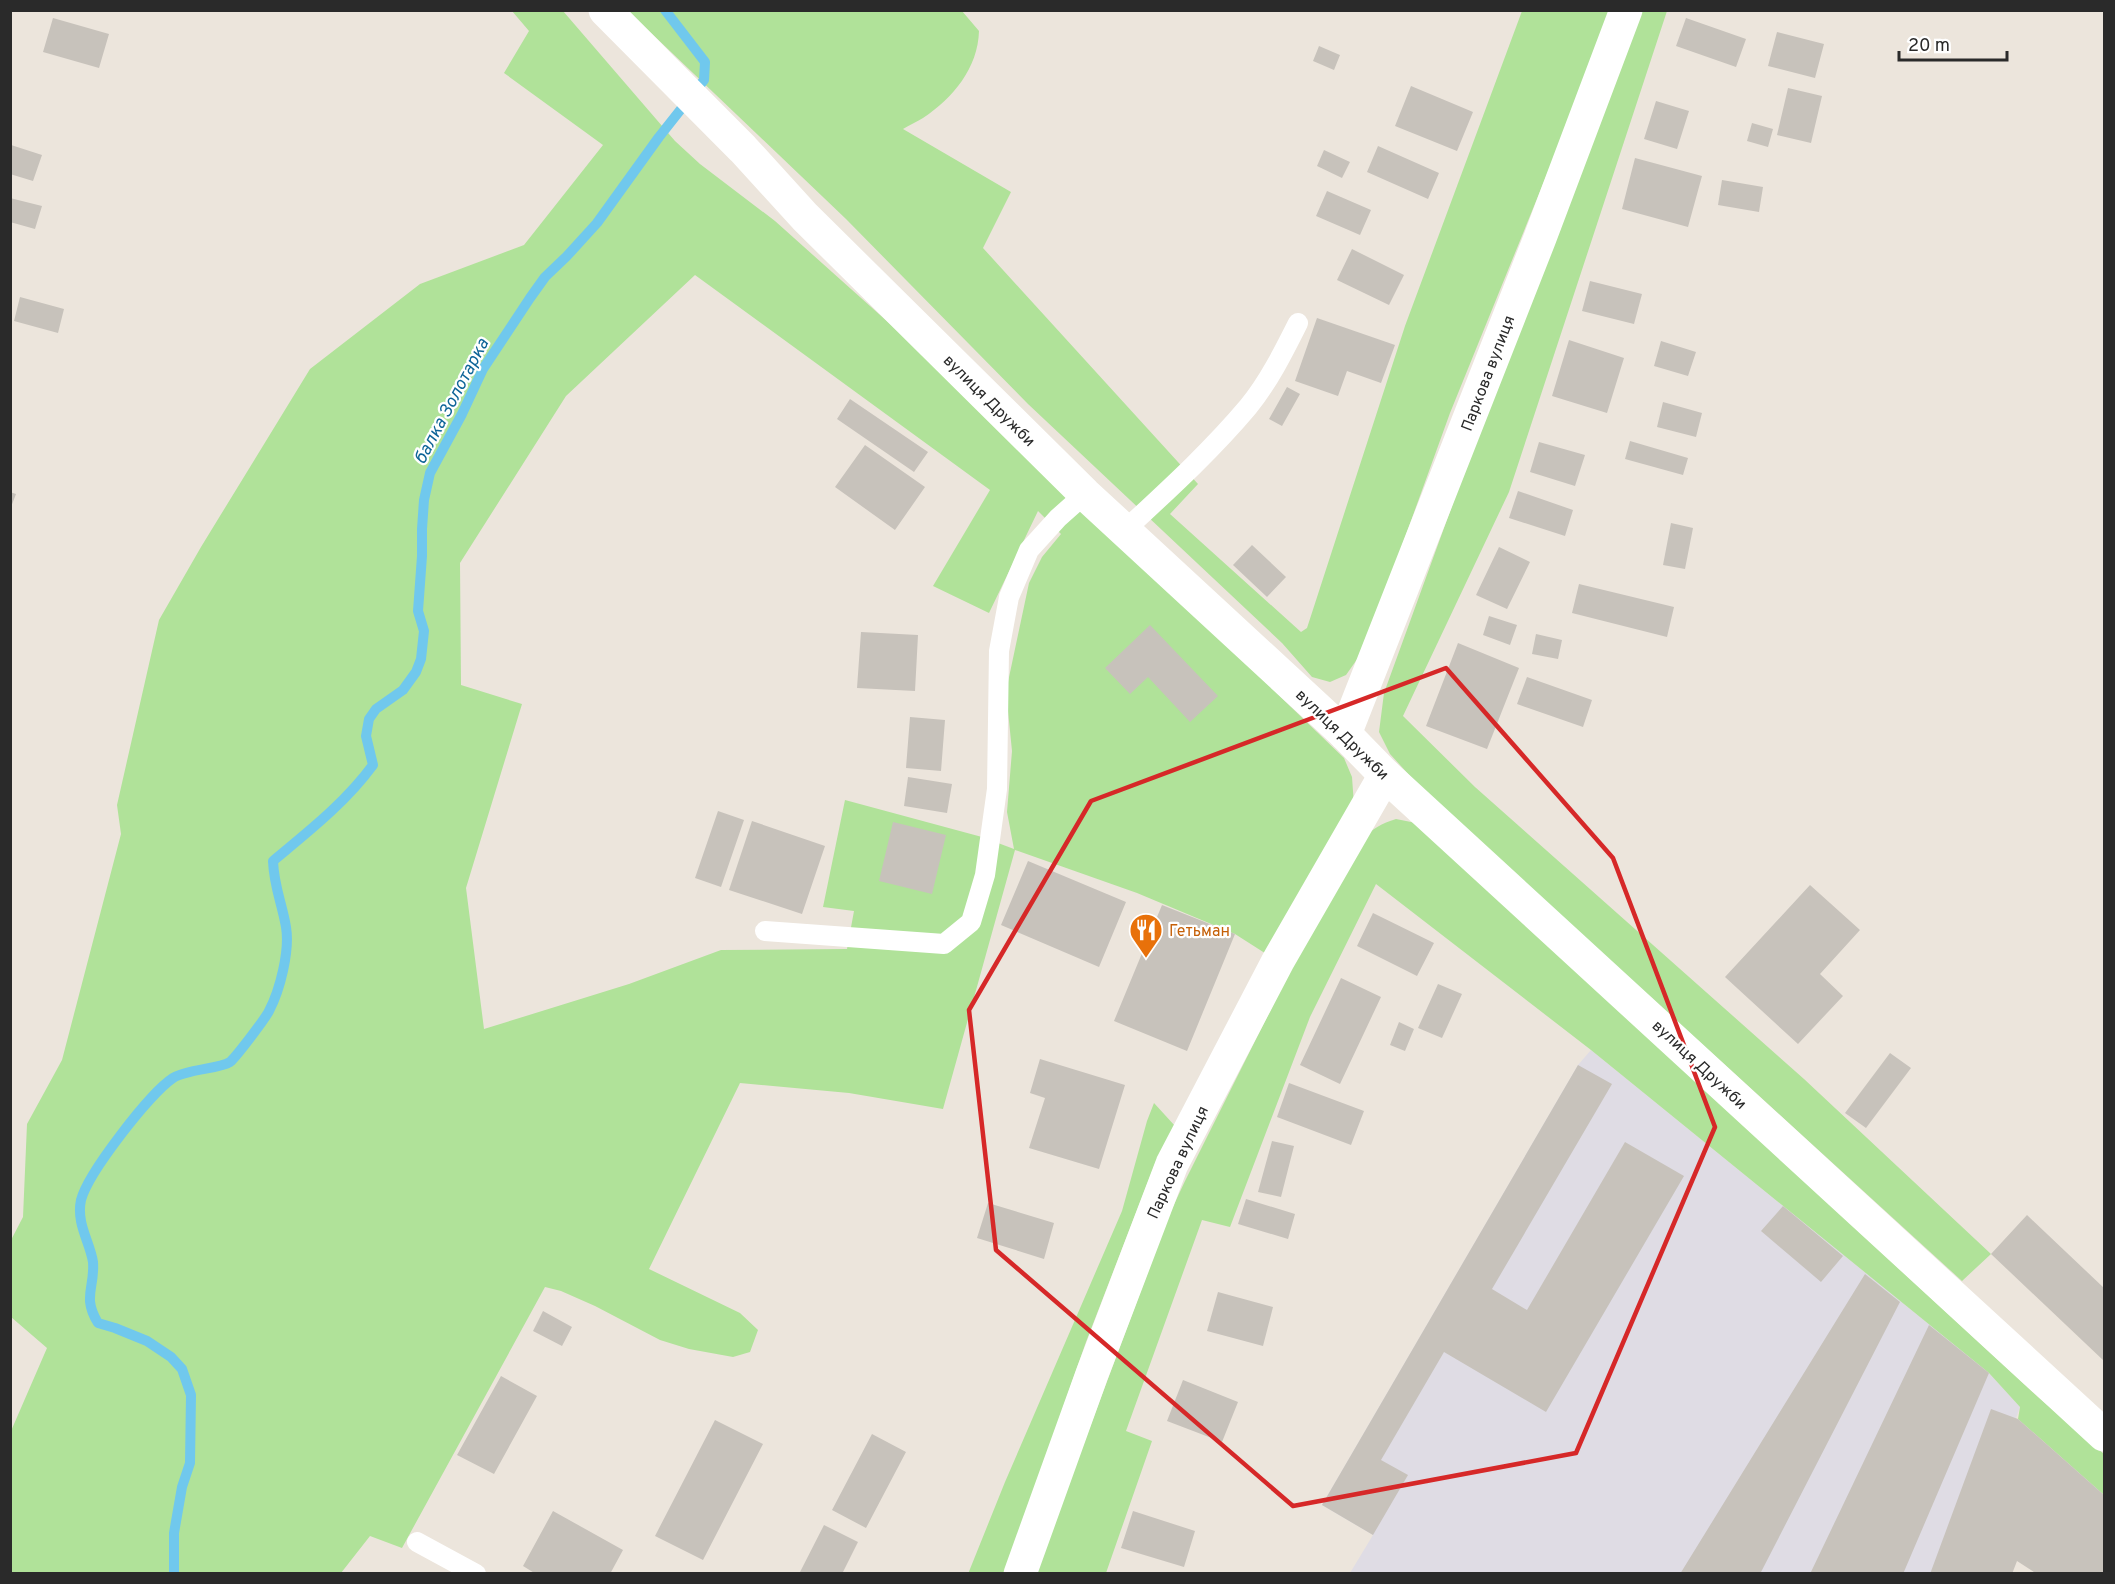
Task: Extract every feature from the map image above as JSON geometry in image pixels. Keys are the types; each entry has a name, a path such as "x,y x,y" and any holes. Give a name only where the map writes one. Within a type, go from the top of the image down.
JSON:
{"street":[{"name":"вулиця Дружби","path":"605,10 649,57 743,149 806,217 1085,494 1345,734 1385,774 2104,1435"},
{"name":"Паркова вулиця","path":"1345,734 1540,238 1626,10"},
{"name":"Паркова вулиця","path":"1020,1574 1096,1363 1172,1164 1278,961 1385,774"}],"lane":[{"path":"1125,531 1206,453 1250,405 1285,349 1298,323"},
{"path":"765,931 944,944 971,922 985,875 997,789 999,651 1009,597 1029,550 1058,518 1085,494"},
{"path":"417,1542 476,1574"}],"highlighted area":[{"path":"1446,668 1613,858 1715,1127 1576,1453 1293,1506 996,1250 969,1010 1091,801"}],"shaded area":[{"path":"1591,1050 1989,1373 2020,1407 1961,1573 1350,1573 1373,1535 1322,1505 1578,1065"}],"green space":[{"path":"512,11 563,11 675,141 700,164 775,221 889,323 1007,433 1344,758 1352,777 1354,805 1271,957 1235,934 1137,893 1015,850 943,1109 849,1093 740,1083 649,1269 740,1313 758,1330 750,1352 733,1357 689,1349 660,1340 595,1306 561,1291 545,1287 402,1548 370,1536 341,1573 11,1573 11,1431 47,1348 11,1317 10,1242 23,1217 27,1124 62,1060 121,834 117,805 159,620 310,369 420,284 524,245 603,145 504,73 529,31","holes":["695,275 990,490 933,586 989,613 1038,511 1061,534 1042,557 1029,583 1008,682 1007,701 1012,751 1007,812 1014,849 982,837 845,800 823,907 854,911 847,949 721,950 629,984 484,1029 466,888 522,704 461,685 460,563 566,396"]},
{"path":"628,11 962,11 979,31 978,45 969,70 954,91 934,110 903,129 1011,192 983,248 1198,484 1170,514 1301,632 1307,628 1405,326 1522,11 1611,11 1450,413 1365,648 1346,675 1330,682 1312,677 1282,643 1028,404 846,219"},
{"path":"1637,11 1667,11 1509,492 1403,716 1475,787 1804,1079 1991,1254 1962,1281 1420,787 1390,754 1379,732 1384,693 1528,297"},
{"path":"1396,819 1416,823 2038,1397 2104,1454 2104,1495 2018,1419 2020,1407 1989,1373 1591,1050 1376,884 1310,1017 1230,1227 1202,1220 1126,1431 1152,1441 1106,1573 1035,1574 1170,1213 1185,1181 1343,865 1371,831"},
{"path":"1154,1103 1175,1126 1156,1161 1086,1342 1005,1573 968,1574 1005,1482 1122,1211"}],"building":[{"path":"53,18 109,34 99,68 43,52"},
{"path":"1686,18 1746,39 1736,67 1676,46"},
{"path":"1777,32 1824,44 1815,78 1768,66"},
{"path":"1319,46 1340,55 1334,70 1313,61"},
{"path":"1411,86 1473,112 1457,151 1395,126"},
{"path":"1788,88 1822,96 1811,143 1777,135"},
{"path":"1656,101 1689,111 1677,149 1644,139"},
{"path":"1752,123 1773,129 1768,147 1747,141"},
{"path":"11,145 42,155 33,181 10,174"},
{"path":"1378,146 1439,173 1428,199 1367,172"},
{"path":"1324,150 1350,162 1342,178 1317,166"},
{"path":"1635,158 1702,176 1688,227 1622,209"},
{"path":"1722,180 1763,187 1759,212 1718,205"},
{"path":"1327,191 1371,210 1360,235 1316,216"},
{"path":"10,198 42,206 35,229 10,222"},
{"path":"1352,249 1404,275 1389,305 1337,280"},
{"path":"1590,281 1642,294 1634,324 1582,311"},
{"path":"20,297 64,309 58,333 14,321"},
{"path":"1317,318 1395,345 1381,383 1347,371 1338,396 1295,381"},
{"path":"1569,340 1624,358 1607,413 1552,396"},
{"path":"1661,341 1696,352 1688,376 1654,366"},
{"path":"1287,387 1300,394 1282,426 1269,419"},
{"path":"850,399 928,452 914,472 837,419"},
{"path":"1663,402 1702,413 1696,437 1657,427"},
{"path":"1630,441 1688,458 1683,475 1625,459"},
{"path":"1539,442 1585,455 1575,486 1530,472"},
{"path":"865,445 925,487 895,530 835,487"},
{"path":"1518,491 1573,510 1565,536 1509,518"},
{"path":"10,492 16,494 11,507 10,507"},
{"path":"1671,523 1693,528 1685,569 1663,565"},
{"path":"1252,545 1286,577 1267,597 1233,565"},
{"path":"1499,547 1530,562 1507,609 1476,595"},
{"path":"1579,584 1674,607 1667,637 1572,613"},
{"path":"1489,616 1517,625 1510,645 1483,635"},
{"path":"1150,625 1218,696 1190,722 1148,677 1130,694 1105,668"},
{"path":"861,632 918,635 915,691 857,688"},
{"path":"1536,634 1562,640 1558,659 1532,654"},
{"path":"1458,643 1519,668 1487,749 1426,726"},
{"path":"1527,677 1592,700 1583,727 1517,704"},
{"path":"910,717 945,720 941,771 906,768"},
{"path":"908,777 952,784 947,813 904,806"},
{"path":"718,811 744,820 721,887 695,878"},
{"path":"752,821 825,846 802,914 729,890"},
{"path":"893,822 946,835 932,894 879,881"},
{"path":"1028,861 1126,902 1099,967 1001,925"},
{"path":"1810,885 1860,930 1820,974 1843,996 1798,1044 1725,977"},
{"path":"1162,905 1235,934 1187,1051 1114,1021"},
{"path":"1373,913 1434,943 1417,976 1357,946"},
{"path":"1341,978 1381,997 1340,1084 1300,1065"},
{"path":"1438,984 1462,994 1442,1038 1418,1028"},
{"path":"1399,1022 1414,1029 1405,1051 1390,1045"},
{"path":"1890,1053 1911,1068 1866,1128 1845,1113"},
{"path":"1040,1059 1125,1085 1099,1169 1029,1148 1045,1098 1030,1093"},
{"path":"1578,1065 1612,1084 1492,1289 1527,1310 1625,1142 1684,1176 1546,1412 1444,1352 1381,1460 1408,1475 1373,1535 1322,1505"},
{"path":"1289,1083 1364,1111 1351,1145 1277,1117"},
{"path":"1272,1141 1294,1146 1281,1197 1258,1192"},
{"path":"1246,1199 1295,1214 1288,1239 1238,1224"},
{"path":"988,1203 1054,1223 1044,1259 977,1238"},
{"path":"1783,1206 1843,1256 1821,1282 1761,1231"},
{"path":"2027,1215 2104,1288 2104,1361 1991,1254"},
{"path":"1865,1274 1900,1302 1760,1574 1680,1574"},
{"path":"1218,1292 1273,1307 1263,1346 1207,1331"},
{"path":"543,1311 572,1327 562,1346 533,1331"},
{"path":"1929,1325 1989,1373 1903,1574 1810,1574"},
{"path":"501,1376 537,1396 494,1474 457,1455"},
{"path":"1183,1380 1238,1402 1222,1442 1167,1421"},
{"path":"1991,1409 2018,1419 2104,1495 2104,1574 2037,1574 2017,1561 2012,1574 1930,1574"},
{"path":"715,1420 763,1444 703,1560 655,1536"},
{"path":"872,1434 906,1452 866,1528 832,1510"},
{"path":"553,1511 623,1550 610,1574 536,1574 523,1566"},
{"path":"1133,1511 1195,1531 1184,1567 1121,1548"},
{"path":"824,1525 858,1542 842,1574 799,1574"}],"waterway":[{"name":"балка Золотарка","path":"174,1574 174,1533 182,1487 190,1463 191,1395 182,1369 171,1357 147,1341 98,1323 93,1314 90,1299 93,1262 80,1217 81,1200 107,1153 163,1086 179,1075 230,1062 269,1011 277,992 287,947 286,927 273,861 339,804 373,765 366,736 369,719 376,709 403,690 416,672 421,659 424,631 418,611 424,500 430,473 483,369 530,298 545,277 597,223 659,137 704,80 705,62 665,10"}],"place":[{"name":"Гетьман","path":"1146,959"}]}
